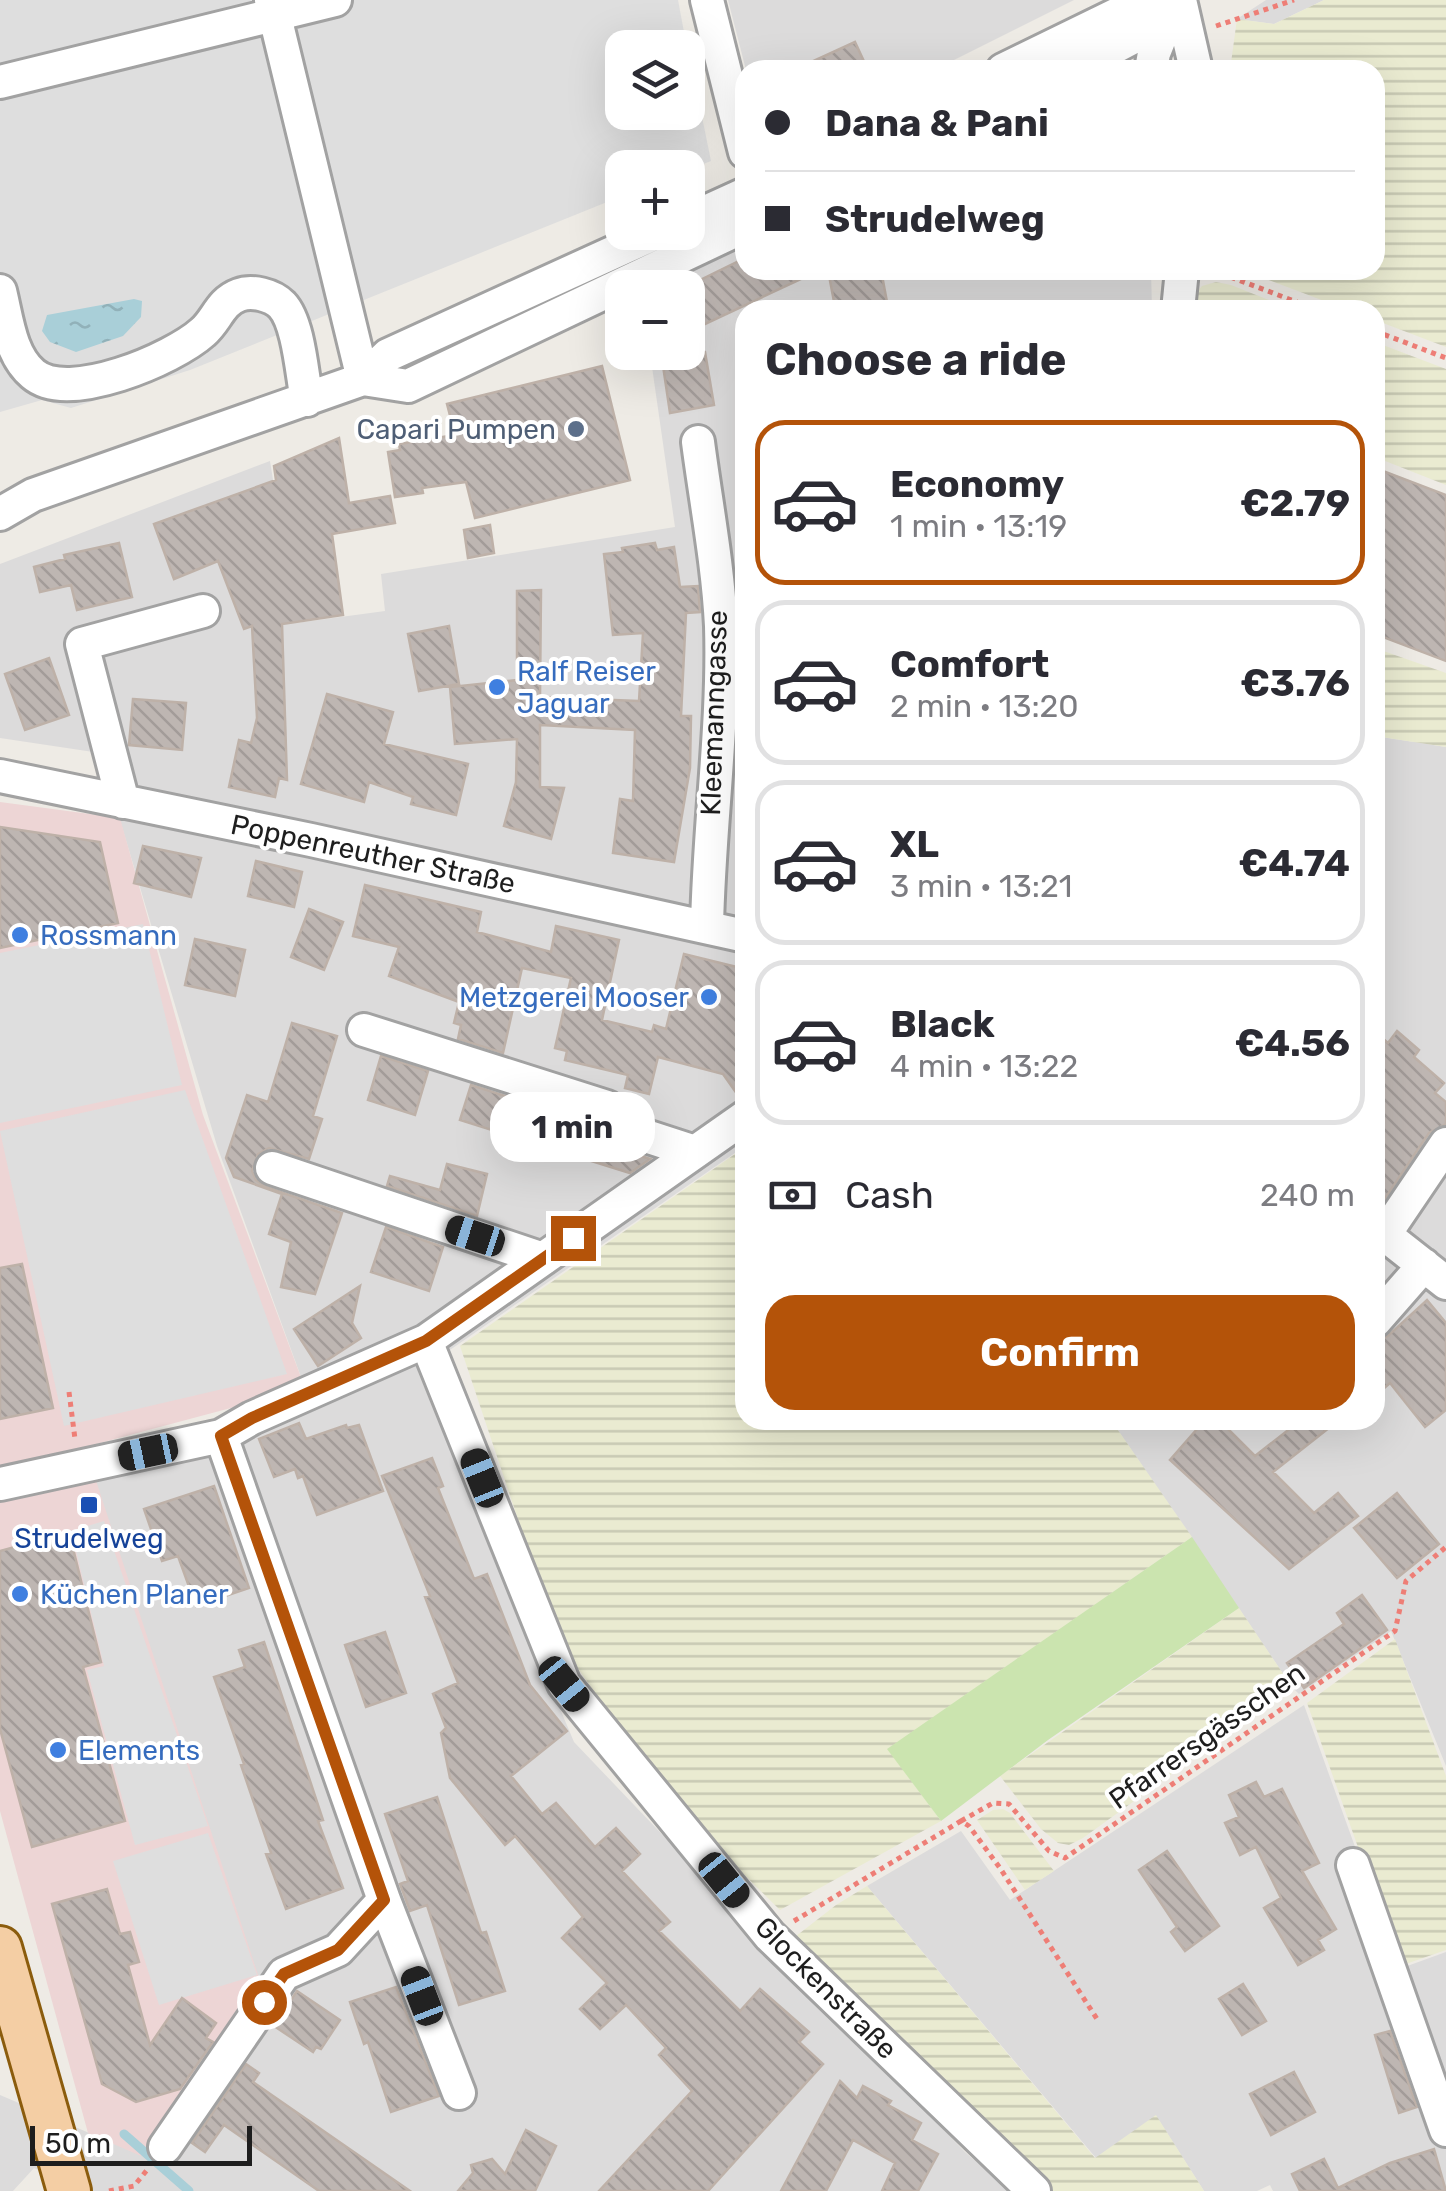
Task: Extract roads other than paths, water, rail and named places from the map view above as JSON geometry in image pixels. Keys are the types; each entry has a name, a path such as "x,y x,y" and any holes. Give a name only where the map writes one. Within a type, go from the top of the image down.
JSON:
{"main road":[{"path":"0,1948 69,2191"}],"street":[{"path":"0,82 147,48 273,7 335,0"},
{"path":"707,0 735,112"},
{"path":"1023,60 1132,7 1158,0"},
{"path":"1177,0 1194,60"},
{"path":"1089,60 1144,32 1177,0"},
{"path":"1154,60 1177,0"},
{"path":"273,7 363,380"},
{"path":"705,212 735,199"},
{"path":"363,380 408,386 735,231"},
{"path":"0,514 33,496 363,380 388,355 618,250"},
{"path":"0,291 14,347 24,365 36,377 52,384 72,385 93,382 172,353 204,331 224,302 242,294 260,293 282,304 292,325 307,400"},
{"name":"Kleemanngasse","path":"698,442 721,624 719,737 708,859 707,926"},
{"path":"0,497 33,496"},
{"path":"123,802 82,644 203,611"},
{"name":"Poppenreuther Straße","path":"0,776 735,933"},
{"path":"364,1030 607,1108 612,1125 695,1152"},
{"path":"0,1484 221,1436 252,1418 426,1341 735,1124"},
{"path":"1385,1224 1446,1144"},
{"path":"272,1168 543,1259"},
{"path":"1385,1235 1435,1274 1385,1313"},
{"name":"Glockenstraße","path":"426,1341 564,1684 770,1936 1034,2191"},
{"path":"221,1436 384,1900 460,2093"},
{"path":"1353,1865 1446,2130"},
{"path":"156,2160 284,1974 338,1950 384,1900"}],"water":[{"path":"134,299 142,301 141,317 123,336 76,352 50,342 42,331 47,315"}],"waterway":[{"path":"124,2134 189,2191"}],"place":[{"name":"Capari Pumpen","path":"576,429"},
{"name":"Ralf Reiser Jaguar","path":"497,687"},
{"name":"Rossmann","path":"20,935"},
{"name":"Metzgerei Mooser","path":"709,997"},
{"name":"Strudelweg","path":"89,1505"},
{"name":"Küchen Planer","path":"20,1594"},
{"name":"Elements","path":"58,1750"}]}
